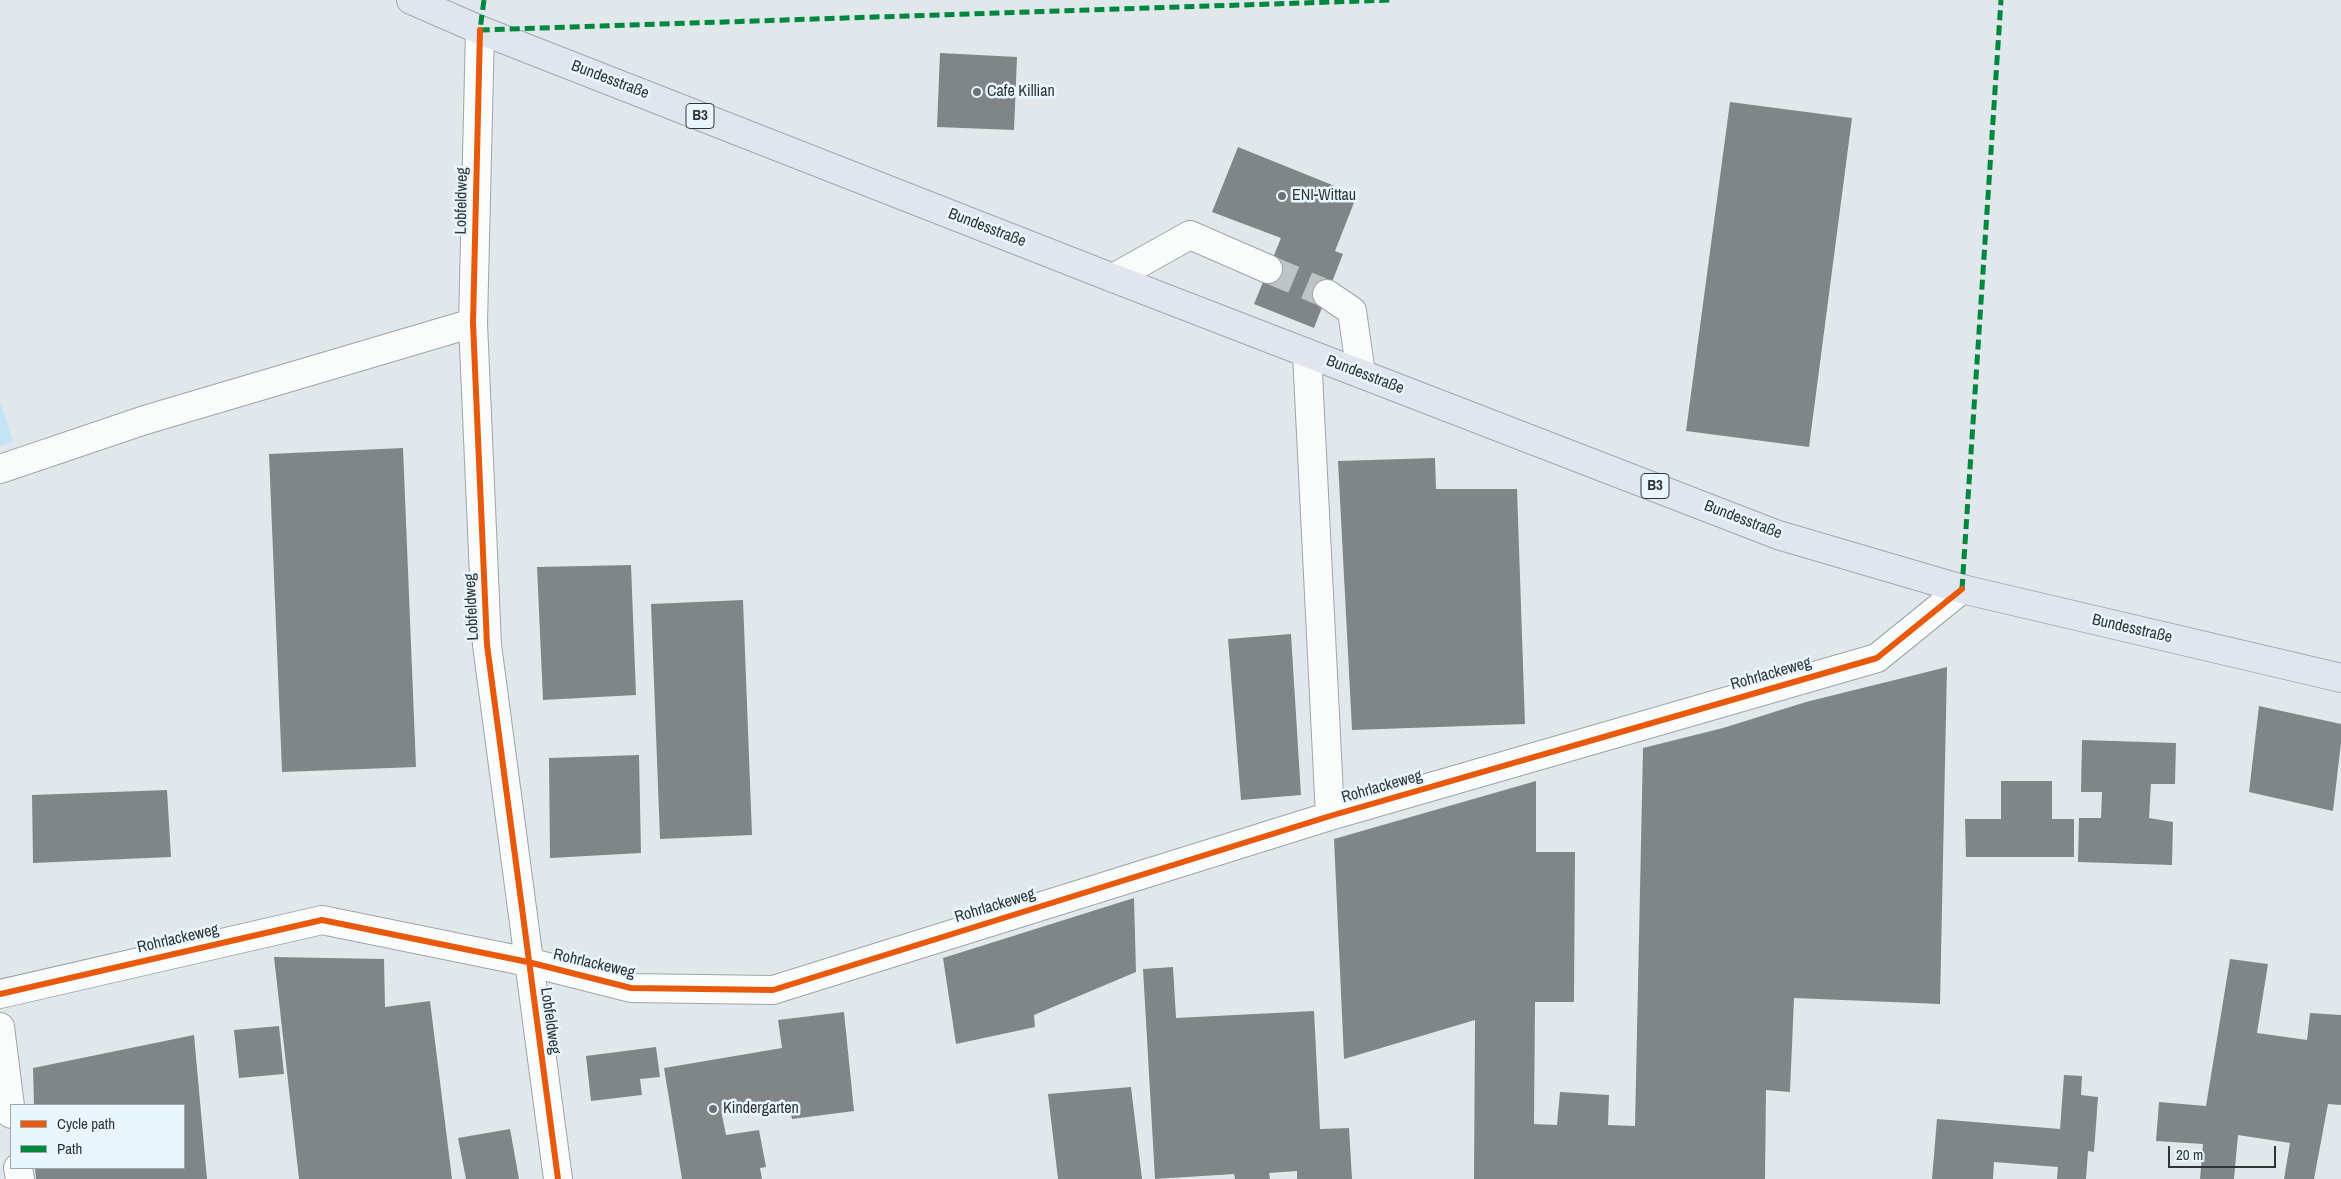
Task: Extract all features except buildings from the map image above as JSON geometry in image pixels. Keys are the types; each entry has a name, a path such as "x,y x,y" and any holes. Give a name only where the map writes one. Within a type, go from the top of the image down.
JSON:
{"main road":[{"name":"Bundesstraße","path":"411,0 480,30 1113,278 1778,535 1962,589 2341,678"}],"street":[{"name":"Lobfeldweg","path":"480,30 473,323 487,645 558,1179"},
{"path":"1113,278 1190,235 1268,269"},
{"path":"1327,294 1352,311 1362,374"},
{"path":"0,469 146,420 473,323"},
{"path":"1307,353 1330,816"},
{"name":"Rohrlackeweg","path":"0,994 322,920 528,962 631,988 773,990 1330,816 1877,658 1962,589"},
{"path":"0,1027 10,1106"}],"shaded area":[{"path":"0,401 13,442 0,446"}],"tunnel":[{"path":"1268,269 1327,294"}],"marked path":[{"path":"484,0 480,30 1393,0"},
{"path":"1962,589 2001,0"}],"cycle path":[{"path":"480,30 473,323 487,645 558,1179"},
{"path":"0,994 322,920 528,962 631,988 773,990 1330,816 1877,658 1962,589"}],"place":[{"name":"Cafe Killian","path":"977,92"},
{"name":"ENI-Wittau","path":"1282,196"},
{"name":"Kindergarten","path":"713,1109"}]}
